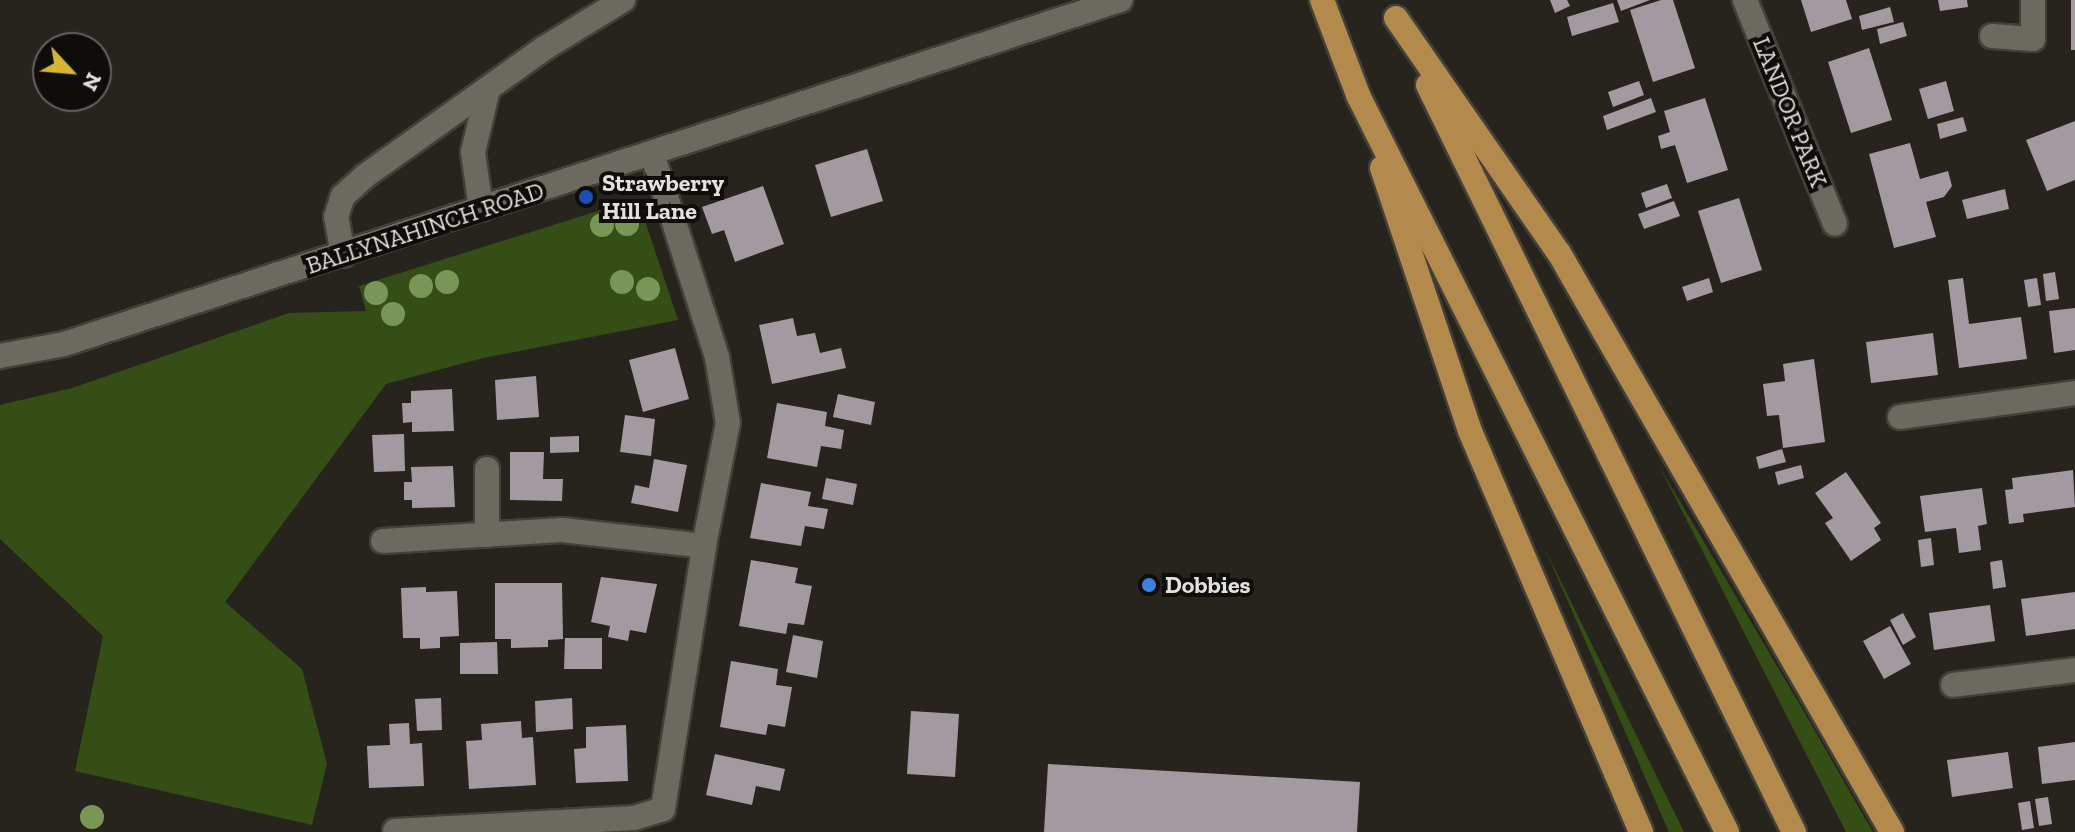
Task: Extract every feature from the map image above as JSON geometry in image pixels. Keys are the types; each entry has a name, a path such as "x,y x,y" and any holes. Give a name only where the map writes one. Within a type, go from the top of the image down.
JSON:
{"highway":[{"path":"1322,0 1358,95 1470,431 1641,832"},
{"path":"1392,9 1555,350 1794,832"},
{"path":"1392,9 1559,253 1892,832"},
{"path":"1358,95 1727,832"}],"street":[{"path":"343,255 336,217 343,196 365,176 543,49 623,0"},
{"name":"BALLYNAHINCH ROAD","path":"0,356 64,344 1120,0"},
{"name":"LANDOR PARK","path":"1745,0 1835,224"},
{"path":"1992,36 2033,39 2033,0"},
{"path":"481,209 473,152 488,89"},
{"path":"395,831 634,818 663,809 704,546 728,423 717,357 652,153"},
{"path":"1900,417 2075,393"},
{"path":"487,469 487,535"},
{"path":"383,541 562,530 704,546"},
{"path":"1953,685 2075,670"}],"green space":[{"path":"620,204 633,207 644,218 678,320 483,358 386,384 225,602 302,669 327,764 312,825 75,771 103,636 0,539 0,405 72,388 289,313 366,311 359,286"},
{"path":"1658,464 1800,705 1873,832 1846,832"},
{"path":"1544,547 1684,832 1669,832"}],"building":[{"path":"1550,0 1567,0 1570,6 1555,13"},
{"path":"1617,0 1650,0 1621,11"},
{"path":"1661,0 1673,0 1695,68 1653,82 1630,10"},
{"path":"1801,0 1846,0 1852,19 1811,32"},
{"path":"1938,0 1967,0 1968,7 1940,11"},
{"path":"2071,0 2075,0 2075,50 2071,50"},
{"path":"1613,3 1619,22 1572,36 1567,17"},
{"path":"1890,7 1894,22 1862,30 1859,16"},
{"path":"1903,22 1907,36 1880,44 1877,29"},
{"path":"1869,48 1892,120 1851,133 1828,62"},
{"path":"1639,81 1644,95 1613,107 1608,92"},
{"path":"1946,81 1954,111 1928,119 1919,89"},
{"path":"1651,98 1656,112 1607,130 1603,116"},
{"path":"1705,98 1728,170 1687,183 1675,145 1661,149 1658,136 1670,132 1664,111"},
{"path":"1963,117 1967,131 1940,139 1937,124"},
{"path":"2075,121 2075,180 2047,191 2026,140"},
{"path":"1910,143 1920,179 1948,171 1952,186 1944,197 1926,202 1936,237 1894,248 1869,154"},
{"path":"867,149 883,201 831,217 815,165"},
{"path":"1667,184 1672,198 1646,208 1641,193"},
{"path":"763,186 784,244 735,262 724,230 712,234 702,207"},
{"path":"2005,189 2009,209 1967,219 1962,200"},
{"path":"1739,198 1762,270 1721,283 1698,211"},
{"path":"1674,201 1680,216 1644,229 1638,214"},
{"path":"2055,272 2059,299 2046,301 2043,274"},
{"path":"1709,278 1713,292 1687,301 1682,287"},
{"path":"1963,278 1969,324 2021,317 2027,359 1959,368 1948,280"},
{"path":"2037,278 2041,305 2028,307 2024,280"},
{"path":"2075,308 2075,350 2054,353 2049,311"},
{"path":"793,318 797,336 815,333 820,353 841,348 846,368 772,384 759,325"},
{"path":"1933,333 1938,375 1871,383 1866,342"},
{"path":"675,348 689,399 643,412 629,360"},
{"path":"1814,359 1825,442 1783,448 1779,415 1767,416 1763,384 1785,381 1783,364"},
{"path":"536,376 539,417 497,420 495,380"},
{"path":"452,389 454,431 412,432 412,422 403,423 402,403 411,403 411,391"},
{"path":"838,394 875,402 871,425 833,417"},
{"path":"777,403 827,412 825,426 844,430 841,449 821,446 817,467 767,458"},
{"path":"625,415 655,419 651,456 620,452"},
{"path":"404,434 405,471 374,472 372,435"},
{"path":"579,436 579,452 550,453 550,437"},
{"path":"1782,449 1786,462 1759,469 1756,457"},
{"path":"510,452 544,452 543,479 563,479 562,501 510,500"},
{"path":"654,459 687,465 678,512 631,503 635,485 649,488"},
{"path":"1801,465 1804,478 1778,485 1775,472"},
{"path":"453,466 455,507 412,508 412,500 404,500 404,482 412,482 411,467"},
{"path":"2073,470 2075,507 2023,514 2024,522 2009,524 2005,490 2013,489 2012,478"},
{"path":"1846,472 1881,523 1874,528 1881,540 1851,561 1825,523 1833,518 1815,493"},
{"path":"826,478 857,484 853,505 822,499"},
{"path":"761,483 811,492 808,506 828,509 824,529 805,526 801,546 750,538"},
{"path":"1982,488 1987,524 1978,526 1981,550 1959,553 1956,528 1925,532 1920,496"},
{"path":"1931,538 1934,565 1921,567 1918,540"},
{"path":"751,560 798,568 795,583 812,586 804,625 788,623 786,634 739,626"},
{"path":"2002,560 2006,587 1993,589 1990,562"},
{"path":"601,577 657,584 646,633 630,630 628,641 608,637 610,626 591,622"},
{"path":"495,583 562,583 563,639 548,640 548,647 511,648 511,639 495,639"},
{"path":"426,587 426,592 457,591 459,636 440,637 440,648 420,649 420,638 403,638 401,588"},
{"path":"2075,592 2075,629 2026,636 2021,599"},
{"path":"1990,605 1995,641 1934,650 1929,613"},
{"path":"1903,613 1916,637 1903,645 1890,620"},
{"path":"1890,626 1911,664 1884,679 1863,641"},
{"path":"793,635 823,641 817,678 786,672"},
{"path":"565,638 602,638 602,669 564,669"},
{"path":"497,642 498,674 460,674 460,643"},
{"path":"731,661 778,669 776,685 792,687 785,727 768,724 766,735 720,727"},
{"path":"441,698 442,730 417,731 415,699"},
{"path":"572,698 573,729 536,732 535,701"},
{"path":"911,711 959,714 955,777 907,774"},
{"path":"521,721 522,738 533,737 536,785 469,789 466,741 482,740 481,724"},
{"path":"409,723 410,744 422,743 424,786 369,788 367,746 390,745 389,724"},
{"path":"626,725 628,781 576,783 574,749 586,748 586,727"},
{"path":"2075,742 2075,780 2042,784 2038,747"},
{"path":"2008,752 2013,788 1952,797 1947,760"},
{"path":"715,754 785,769 780,791 756,786 752,805 706,795"},
{"path":"1048,764 1360,782 1357,832 1044,832"},
{"path":"2048,797 2052,824 2039,826 2035,799"},
{"path":"2030,801 2034,828 2022,830 2018,803"}],"place":[{"name":"Strawberry Hill Lane","path":"586,197"},
{"name":"Dobbies","path":"1149,585"}]}
